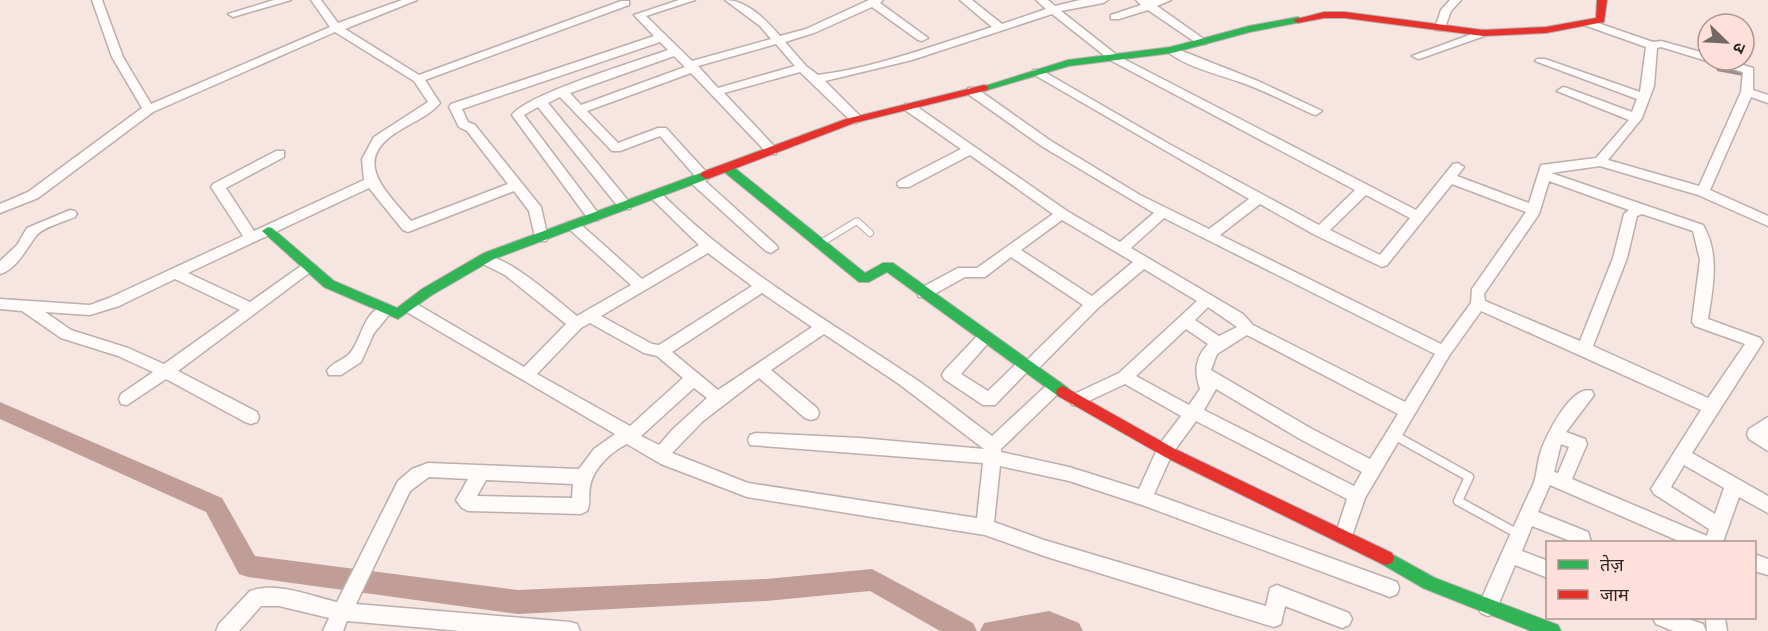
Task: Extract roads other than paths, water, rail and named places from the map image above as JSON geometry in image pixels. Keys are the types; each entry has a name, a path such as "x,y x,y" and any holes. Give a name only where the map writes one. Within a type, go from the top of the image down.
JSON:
{"street":[{"path":"97,0 100,13 133,87 149,109"},
{"path":"233,14 286,0"},
{"path":"316,0 336,28 418,79 434,103 424,113 394,127 379,141 368,162 372,182 408,227 516,185"},
{"path":"0,210 33,195 149,109 392,3 412,0"},
{"path":"639,15 690,0"},
{"path":"730,0 764,24 802,68 856,119"},
{"path":"965,0 1000,28"},
{"path":"1041,0 1114,58 1418,217"},
{"path":"816,79 839,76 908,58 1053,10 1070,2 1103,0"},
{"path":"1142,0 1202,42"},
{"path":"1115,17 1166,0"},
{"path":"1440,28 1446,10 1456,0"},
{"path":"268,231 329,284 398,314 427,292 484,258 856,119 972,91 1068,63 1172,50 1249,29 1324,15 1483,33 1546,30 1601,20 1602,0"},
{"path":"418,79 622,1 663,37 772,151"},
{"path":"579,110 691,67 776,39 810,31 876,2 922,38"},
{"path":"1588,23 1652,45 1661,44 1696,54"},
{"path":"1418,57 1483,33"},
{"path":"541,238 536,210 471,128 463,123 455,107 663,37"},
{"path":"1600,162 1635,118 1648,86 1652,45"},
{"path":"1172,50 1186,58 1254,83 1316,111"},
{"path":"594,217 519,120 518,114 562,93 676,51"},
{"path":"1540,61 1643,97"},
{"path":"716,92 802,68"},
{"path":"1037,72 1174,153 1320,232 1382,262 1453,173 1534,210"},
{"path":"1703,192 1747,92 1749,72"},
{"path":"972,91 1047,144 1162,213 1444,352"},
{"path":"1563,91 1635,118"},
{"path":"1747,92 1768,99"},
{"path":"562,93 616,148 662,130 700,179 771,248"},
{"path":"541,102 625,206"},
{"path":"909,107 1062,214 1238,318 1248,329 1408,411"},
{"path":"904,184 970,150"},
{"path":"252,238 218,187 280,154"},
{"path":"1344,536 1357,496 1444,352 1478,304 1477,293 1534,210 1546,168 1600,162 1703,192 1768,221"},
{"path":"727,168 864,279 888,266 984,338 1055,387 1165,450 1344,536 1429,583 1552,631"},
{"path":"1544,175 1698,228 1705,240 1706,279 1700,322 1755,342 1660,489 1717,534 1734,485"},
{"path":"0,304 28,308 90,310 114,302 372,182"},
{"path":"1320,232 1363,190"},
{"path":"655,195 673,215 709,246 823,327 905,380 992,451"},
{"path":"1209,236 1258,199"},
{"path":"1584,349 1620,258 1631,214 1641,209"},
{"path":"1121,249 1162,213"},
{"path":"0,269 22,248 32,231 70,214"},
{"path":"924,293 963,272 980,273 1062,214"},
{"path":"573,225 640,285"},
{"path":"526,375 582,320 709,246"},
{"path":"1012,251 1093,304"},
{"path":"484,258 510,271 582,320 649,349 661,351 717,398"},
{"path":"984,338 950,375 989,400 1093,304 1143,262"},
{"path":"127,399 310,267"},
{"path":"174,273 251,309"},
{"path":"661,351 764,285"},
{"path":"1078,400 1125,377 1207,300"},
{"path":"1478,304 1711,407"},
{"path":"410,306 631,435 634,440 662,454 667,459 747,490 986,527 1044,548 1274,618 1277,594 1342,619"},
{"path":"28,308 66,334 123,352 165,371 251,417"},
{"path":"335,371 355,359 365,343 365,335 387,309"},
{"path":"1185,321 1217,342"},
{"path":"662,454 693,416 823,327"},
{"path":"1144,498 1165,450 1208,389 1203,373 1204,363 1217,342 1248,329"},
{"path":"760,370 811,413"},
{"path":"1203,373 1306,434 1373,469"},
{"path":"1125,377 1192,414 1357,496"},
{"path":"481,472 465,500 468,503 581,506 581,485 608,447 619,438 631,435 694,378"},
{"path":"986,527 992,451 1055,387"},
{"path":"1586,395 1569,411 1545,460 1553,480 1604,499 1653,525 1696,541"},
{"path":"1768,424 1755,434 1768,444"},
{"path":"1488,607 1528,516 1579,444 1557,435"},
{"path":"756,440 992,451 1144,498 1390,588"},
{"path":"1681,456 1768,505"},
{"path":"333,631 404,486 417,474 428,470 585,477"},
{"path":"1528,516 1582,538 1582,541"},
{"path":"1511,555 1546,569"},
{"path":"226,631 257,597 346,604 455,626 570,631"},
{"path":"1666,619 1696,631"}],"lane":[{"path":"820,243 857,221 870,233"},
{"path":"1394,435 1469,477 1458,501 1520,535"}],"waterway":[{"path":"0,410 214,505 248,566 518,602 766,590 872,580 964,631"},
{"path":"993,631 1049,623 1070,631"}]}
